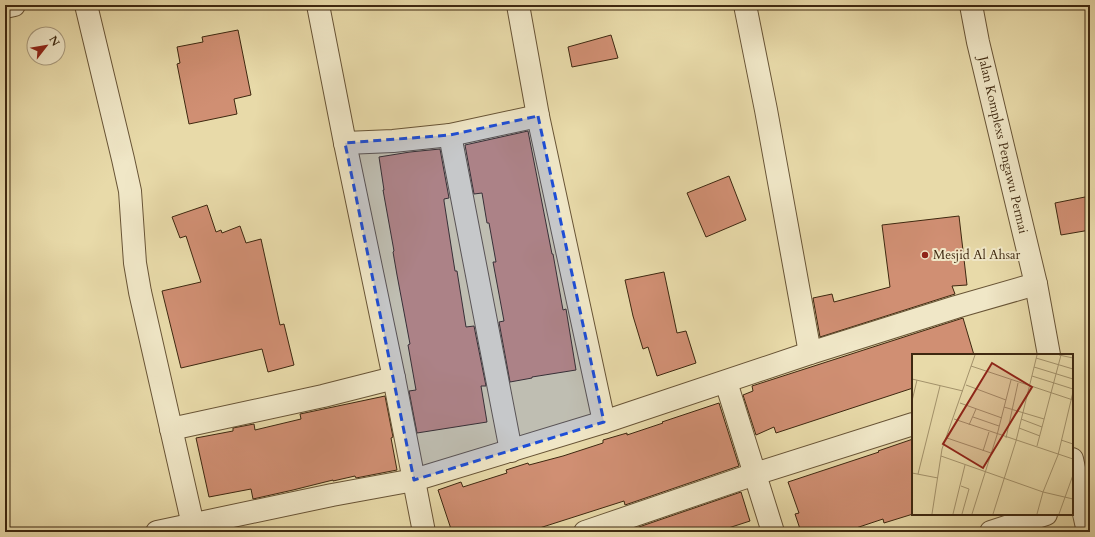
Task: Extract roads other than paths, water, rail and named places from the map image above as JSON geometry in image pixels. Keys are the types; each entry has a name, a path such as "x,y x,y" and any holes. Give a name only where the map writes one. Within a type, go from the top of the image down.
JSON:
{"street":[{"path":"5,7 14,5"},
{"path":"86,5 124,159 130,191 135,263 140,292 192,525"},
{"path":"318,5 424,532"},
{"path":"518,5 538,116 604,422"},
{"path":"745,5 766,110 810,353"},
{"name":"Jalan Komplexs Pengawu Permai","path":"971,5 978,42 1036,284 1049,354"},
{"path":"345,143 393,141 450,135 538,116"},
{"path":"450,135 511,451"},
{"path":"157,532 332,495 414,480 604,422 810,353 956,307 1036,284"},
{"path":"171,429 323,396 394,378"},
{"path":"726,382 773,532"},
{"path":"584,532 755,474 912,424"},
{"path":"1073,464 1088,532"},
{"path":"991,532 1043,515"}],"place":[{"name":"Mesjid Al Ahsar","path":"925,255"}]}
